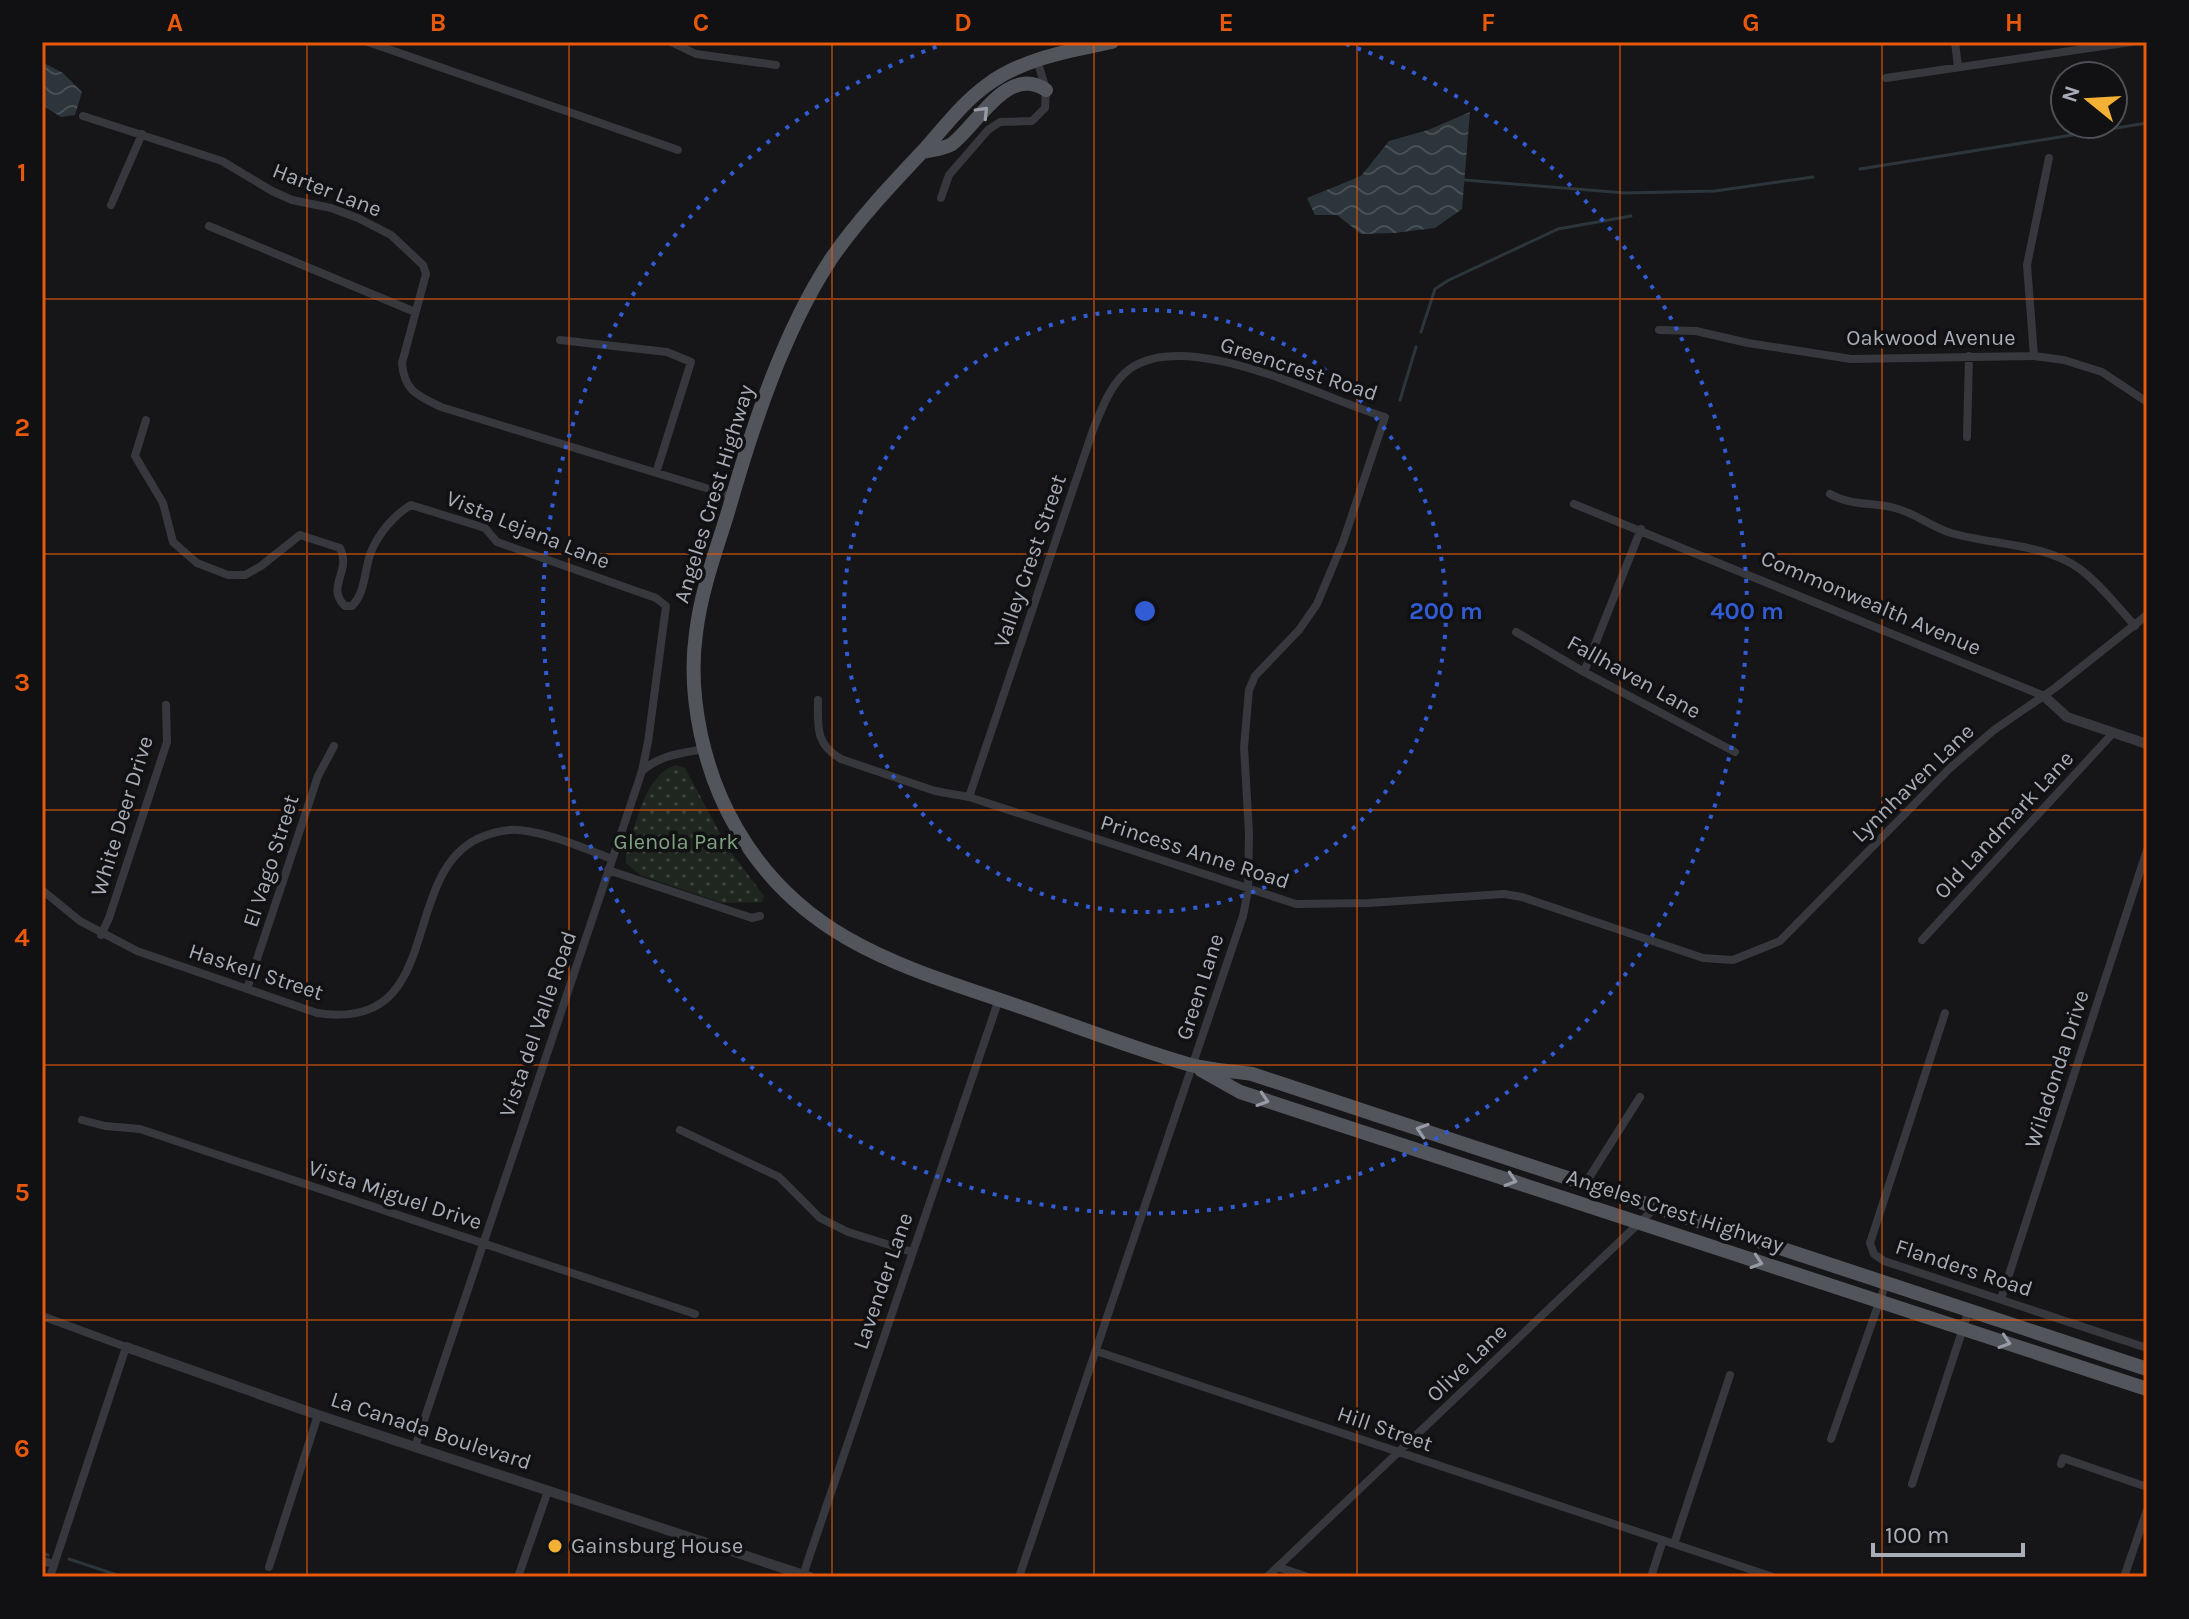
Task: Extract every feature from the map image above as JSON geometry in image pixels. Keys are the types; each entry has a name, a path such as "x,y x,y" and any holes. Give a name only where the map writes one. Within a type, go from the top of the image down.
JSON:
{"main road":[{"name":"Angeles Crest Highway","path":"1112,42 1037,60 1011,70 965,103 843,244 822,274 791,336 732,496 704,589 696,633 696,687 705,749 718,791 737,830 791,898 847,939 912,971 1194,1065 1252,1074 2147,1369"},
{"path":"921,152 950,146 991,103 1021,83 1035,83 1046,90"},
{"name":"Angeles Crest Highway","path":"1194,1065 1240,1092 2147,1389"}],"street":[{"path":"368,42 678,150"},
{"path":"671,42 696,54 776,65"},
{"path":"1955,42 1958,67"},
{"path":"1886,78 2131,42"},
{"path":"941,198 949,175 988,130 1000,122 1032,121 1045,108 1046,90 1037,60"},
{"name":"Harter Lane","path":"83,116 222,161 292,200 331,208 391,235 423,265 426,274 402,363 403,377 409,388 423,398 441,407 732,496"},
{"path":"111,205 142,134"},
{"path":"2034,356 2027,265 2049,158"},
{"path":"209,226 415,312"},
{"name":"Oakwood Avenue","path":"1659,330 1696,331 1748,343 1851,359 2034,356 2064,360 2102,372 2147,402"},
{"path":"560,340 667,352 691,362 656,473"},
{"name":"Greencrest Road","path":"1154,356 1192,355 1213,359 1273,376 1385,417"},
{"name":"Valley Crest Street","path":"969,797 1098,417 1115,384 1130,369 1154,356"},
{"path":"1967,437 1969,356"},
{"name":"Green Lane","path":"1019,1577 1243,916 1248,890 1249,833 1244,747 1249,690 1255,676 1299,630 1317,604 1343,542 1385,417"},
{"name":"Vista Lejana Lane","path":"146,420 135,456 163,503 173,542 197,563 228,575 245,575 261,566 293,537 300,535 340,548 344,568 336,588 338,600 345,606 352,606 359,599 371,551 398,512 411,505 485,528 497,542 656,598 666,606"},
{"path":"1830,494 1860,504 1894,507 1946,532 2051,555 2079,569 2135,626"},
{"name":"Commonwealth Avenue","path":"1574,504 2044,696 2067,717 2147,744"},
{"path":"1584,672 1641,529"},
{"name":"Vista del Valle Road","path":"415,1447 642,771 666,606"},
{"name":"Lynnhaven Lane","path":"1703,958 1733,960 1780,941 1949,769 1994,730 2044,696 2147,615"},
{"name":"Fallhaven Lane","path":"1516,632 1584,672 1735,752"},
{"name":"Princess Anne Road","path":"818,700 818,728 827,751 841,759 935,791 969,797 1248,890 1310,906 1482,894 1513,895 1703,958"},
{"name":"White Deer Drive","path":"101,935 167,742 166,705"},
{"name":"Old Landmark Lane","path":"1922,940 2113,733"},
{"name":"El Vago Street","path":"247,989 318,776 334,746"},
{"path":"642,771 666,756 705,749"},
{"name":"Haskell Street","path":"42,890 101,935 137,951 317,1013 334,1015 368,1010 384,1001 407,971 447,866 472,842 486,835 521,830 612,859"},
{"name":"Wiladonda Drive","path":"2001,1299 2147,850"},
{"path":"608,870 752,918 760,916"},
{"name":"Lavender Lane","path":"806,1576 999,999"},
{"name":"Flanders Road","path":"1945,1013 1870,1243 1874,1254 1884,1261 2146,1344"},
{"path":"1585,1184 1640,1097"},
{"name":"Vista Miguel Drive","path":"82,1120 105,1126 140,1129 695,1314"},
{"path":"680,1130 779,1177 820,1218 848,1232 912,1252"},
{"name":"Olive Lane","path":"1267,1577 1656,1207"},
{"path":"1831,1439 1886,1283"},
{"path":"1912,1484 1969,1310"},
{"name":"La Canada Boulevard","path":"42,1316 318,1415 806,1576"},
{"path":"50,1577 126,1347"},
{"name":"Hill Street","path":"1096,1351 1663,1540 1747,1573 1773,1577"},
{"path":"1674,1544 1730,1375"},
{"path":"269,1567 318,1415"},
{"path":"2061,1464 2063,1458 2147,1487"},
{"path":"518,1577 548,1491"},
{"path":"2124,1577 2147,1510"},
{"path":"1651,1577 1663,1540"},
{"path":"42,1561 54,1564"},
{"path":"1278,1567 1308,1577"}],"green space":[{"name":"Glenola Park","path":"676,765 685,768 728,848 764,896 762,902 722,903 640,875 626,863 626,854 649,790 665,770"}],"water":[{"path":"42,62 63,73 82,92 75,115 61,117 42,105"},
{"path":"1470,112 1462,209 1435,228 1361,234 1337,215 1315,215 1307,198 1361,176 1389,141 1428,130"}],"waterway":[{"path":"1860,169 2147,123"},
{"path":"1465,180 1625,193 1715,191 1813,177"},
{"path":"1421,332 1435,289 1449,280 1558,229 1631,216"},
{"path":"1400,400 1416,347"},
{"path":"42,1553 48,1555"},
{"path":"69,1559 123,1577"}],"place":[{"name":"Gainsburg House","path":"555,1546"}]}
